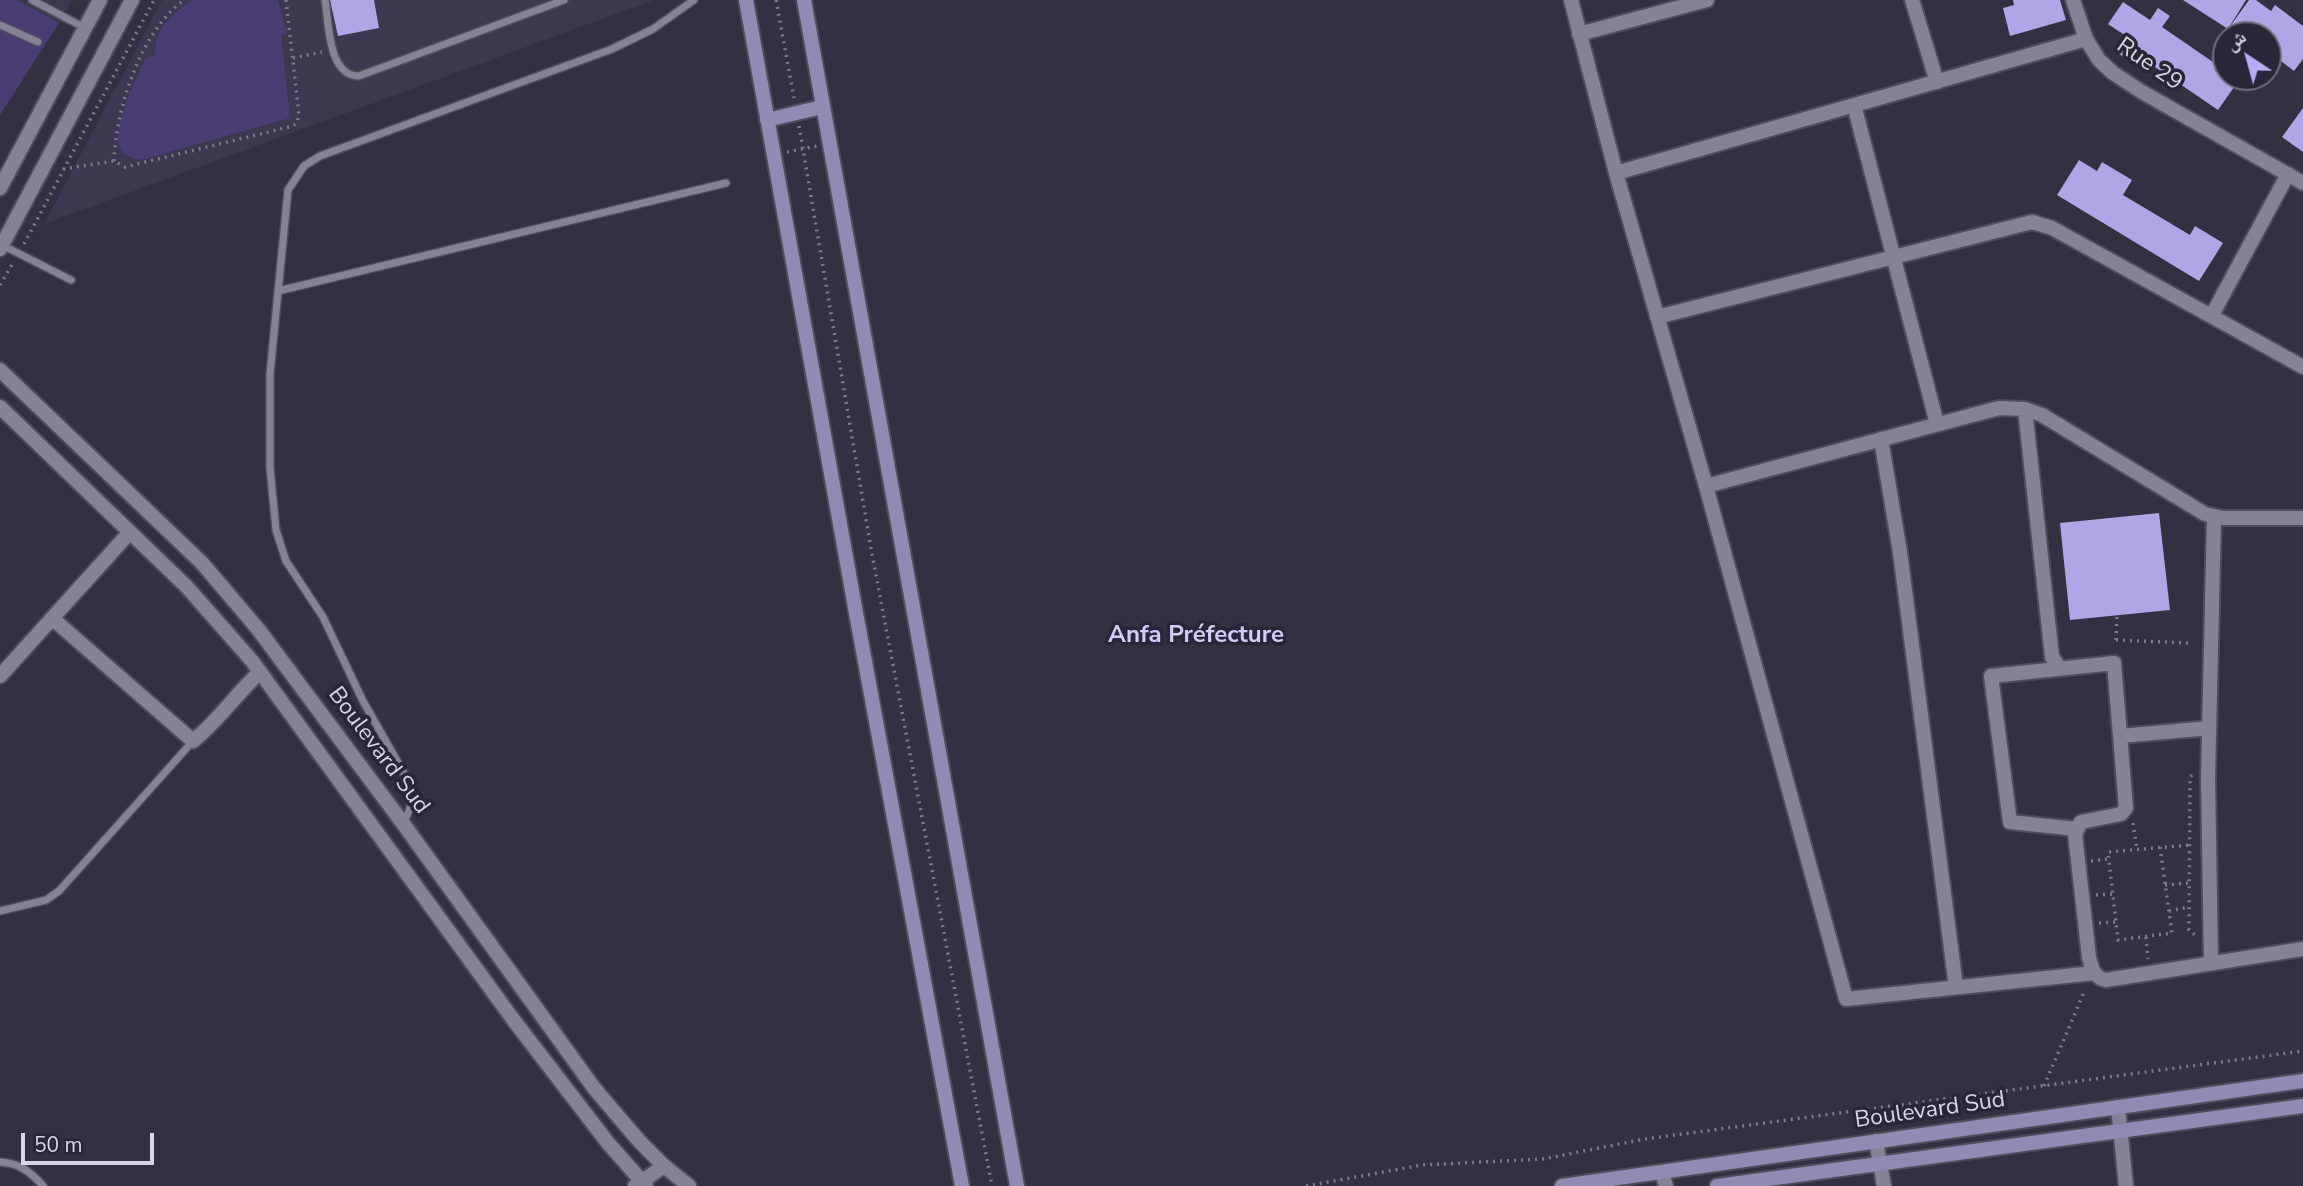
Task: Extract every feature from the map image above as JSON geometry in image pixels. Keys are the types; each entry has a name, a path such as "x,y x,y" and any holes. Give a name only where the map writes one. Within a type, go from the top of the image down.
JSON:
{"main road":[{"path":"746,0 962,1186"},
{"path":"804,0 1017,1186"},
{"path":"767,120 822,107"},
{"name":"Boulevard Sud","path":"1562,1186 1664,1179 1876,1141 2303,1081"},
{"name":"Boulevard Sud","path":"1717,1186 2303,1106"}],"street":[{"path":"0,188 100,0"},
{"path":"1,247 132,0"},
{"path":"1571,0 1616,173 1706,486 1846,999 2094,973"},
{"path":"1579,34 1707,0"},
{"path":"1912,0 1937,82"},
{"name":"Rue 29","path":"2073,0 2086,39 2099,60 2113,73 2303,183"},
{"path":"1616,173 2086,39"},
{"path":"1854,105 1937,425"},
{"path":"2212,315 2288,174"},
{"path":"1657,317 2032,222 2052,228 2303,367"},
{"name":"Boulevard Sud","path":"0,370 202,564 258,629 402,822 594,1088 640,1142 688,1186"},
{"name":"Boulevard Sud","path":"0,407 187,587 260,672 515,1022 641,1185"},
{"path":"1706,486 1999,408 2025,409 2042,415 2214,517 2303,519"},
{"path":"2025,409 2052,657 2059,667"},
{"path":"1881,439 1900,552 1956,987"},
{"path":"2211,963 2209,728 2214,517"},
{"path":"0,676 130,532"},
{"path":"53,619 193,741 212,726 260,672"},
{"path":"2077,829 2010,822 1991,676 2114,663 2127,803 2124,813 2081,822 2075,840 2090,964 2094,973 2105,980 2303,948"},
{"path":"2121,736 2209,728"},
{"path":"2118,1107 2126,1186"},
{"path":"1876,1141 1884,1186"},
{"path":"641,1185 664,1166"}],"lane":[{"path":"32,0 85,28"},
{"path":"325,0 337,65 353,76 564,0"},
{"path":"402,822 411,807 412,790 409,782 363,701 323,617 286,561 276,530 269,421 271,362 285,199 297,173 311,160 612,49 653,29 694,0"},
{"path":"0,24 38,43"},
{"path":"278,291 726,183"},
{"path":"1,247 19,253 71,280"},
{"path":"0,911 46,900 59,891 193,741"},
{"path":"0,1162 22,1167 43,1186"}],"path":[{"path":"0,285 154,0"},
{"path":"114,161 117,123 142,51 159,25 173,8 184,0"},
{"path":"63,169 114,161 125,167 293,126 299,115 286,0"},
{"path":"776,0 870,541 992,1186"},
{"path":"293,58 334,50"},
{"path":"773,154 830,144"},
{"path":"2114,663 2117,616"},
{"path":"2116,640 2188,643"},
{"path":"2196,773 2190,777 2189,930 2203,940"},
{"path":"2121,822 2136,821 2137,850"},
{"path":"2160,847 2172,933 2118,940 2108,852 2160,847 2190,845"},
{"path":"2091,872 2089,861 2109,859"},
{"path":"2165,885 2189,883"},
{"path":"2095,904 2094,895 2113,894"},
{"path":"2169,911 2189,907"},
{"path":"2096,914 2098,934"},
{"path":"2097,923 2116,922"},
{"path":"2147,937 2148,973"},
{"path":"2044,1086 2080,998 2094,973"},
{"path":"1306,1186 1422,1165 1543,1159 1646,1139 2303,1051"}],"shaded area":[{"path":"0,0 17,0 59,23 0,115"},
{"path":"17,0 72,0 59,23"},
{"path":"162,0 654,0 44,224"},
{"path":"193,0 278,0 287,34 281,35 290,118 141,160 131,157 124,154 120,148 118,136 127,101 146,58 155,55 155,46 161,30 178,10"}],"building":[{"path":"330,0 374,0 379,28 338,36"},
{"path":"2013,0 2060,0 2066,20 2010,36 2003,8 2014,5"},
{"path":"2183,0 2246,0 2233,21 2216,21"},
{"path":"2249,0 2256,0 2271,11 2275,5 2303,26 2303,59 2294,71 2282,62 2282,21 2234,21"},
{"path":"2123,2 2150,20 2158,8 2170,16 2162,27 2212,61 2212,91 2231,91 2218,110 2133,52 2128,60 2115,51 2126,36 2108,24"},
{"path":"2303,108 2303,152 2282,137"},
{"path":"2079,160 2097,171 2102,162 2132,180 2123,195 2190,235 2195,226 2223,243 2199,281 2057,195"},
{"path":"2159,513 2170,610 2070,620 2060,523"}],"district":[{"name":"Anfa Préfecture","path":"1196,636"}]}
